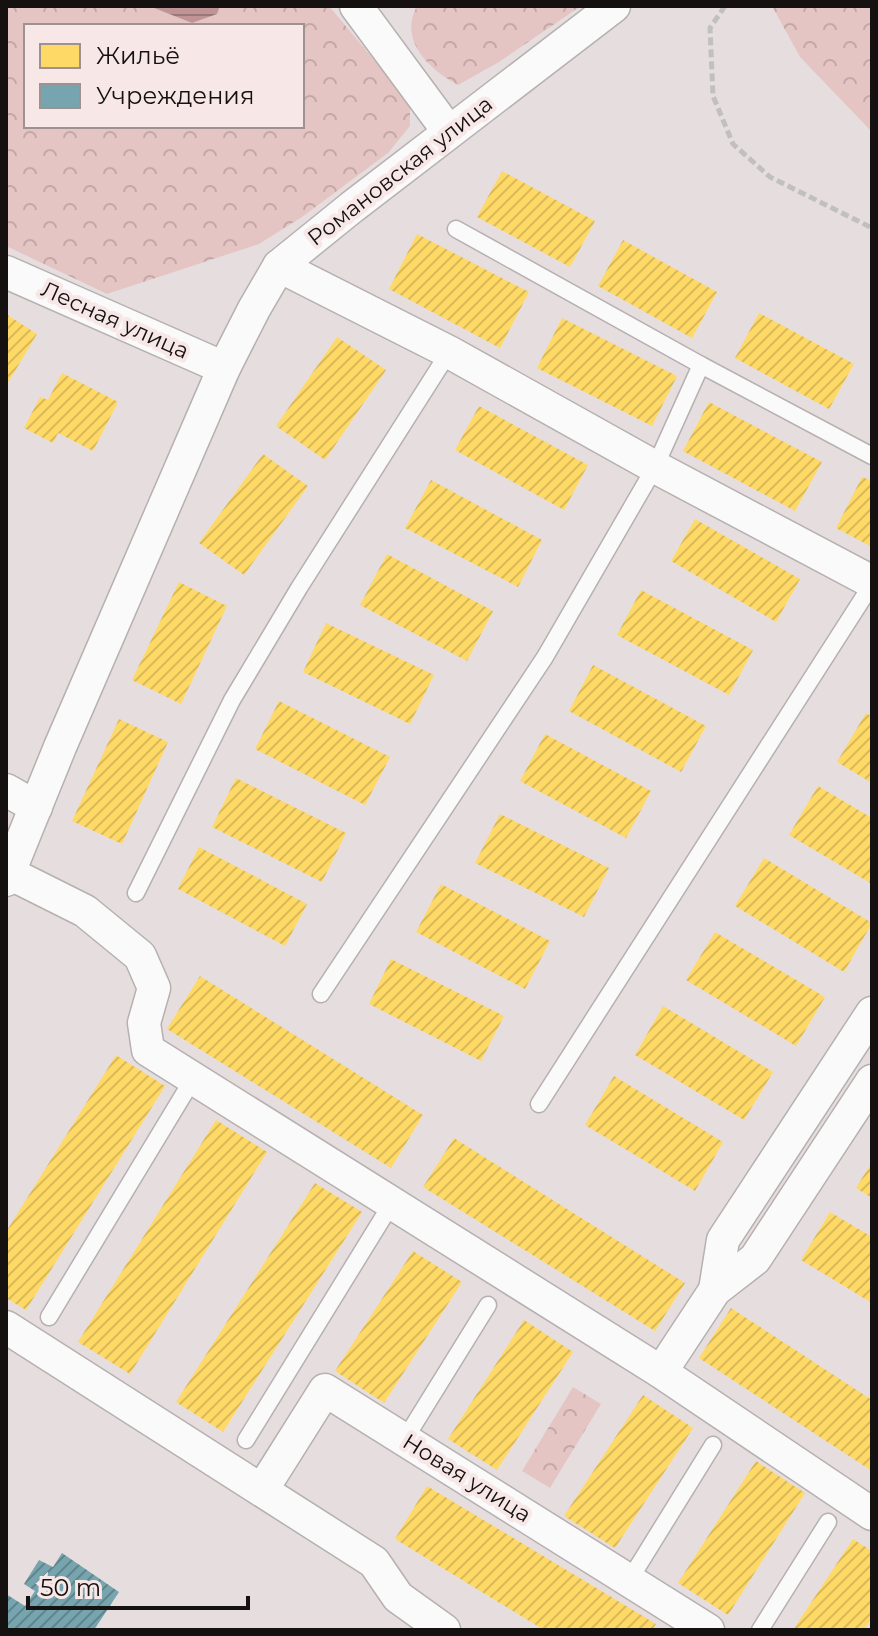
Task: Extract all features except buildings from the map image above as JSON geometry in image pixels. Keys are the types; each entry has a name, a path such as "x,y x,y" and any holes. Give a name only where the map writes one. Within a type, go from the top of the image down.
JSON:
{"street":[{"path":"356,6 449,132"},
{"name":"Романовская улица","path":"8,876 224,368 279,266 614,6"},
{"path":"279,266 449,352 872,583"},
{"name":"Лесная улица","path":"6,272 224,368"},
{"path":"6,790 36,807"},
{"path":"8,876 85,911 140,956 154,988 144,1023 148,1050 661,1372 872,1514"},
{"path":"715,1290 723,1240 872,1013"},
{"path":"661,1372 715,1290 755,1259 872,1081"},
{"path":"815,1102 847,1120"},
{"path":"6,1327 374,1562 398,1597 444,1630"},
{"name":"Новая улица","path":"262,1490 325,1390 708,1630"}],"lane":[{"path":"456,229 872,456"},
{"path":"136,893 232,700 307,575 449,352"},
{"path":"321,994 545,657 655,467 701,365"},
{"path":"539,1104 872,583"},
{"path":"49,1317 193,1079"},
{"path":"246,1440 392,1203"},
{"path":"405,1439 488,1305"},
{"path":"630,1579 713,1445"},
{"path":"760,1630 828,1522"}],"path":[{"path":"725,6 710,28 713,96 733,144 770,177 872,228"}],"green space":[{"path":"6,6 149,6 192,23 216,14 220,6 329,6 410,103 410,126 388,153 302,217 259,244 107,294 6,246"},
{"path":"417,6 581,6 499,62 458,85 428,63 414,42 412,19"},
{"path":"772,6 872,6 872,132 800,57"},
{"path":"573,1387 601,1404 550,1488 522,1471"}],"shaded area":[{"path":"149,6 220,6 217,14 192,23"}]}
